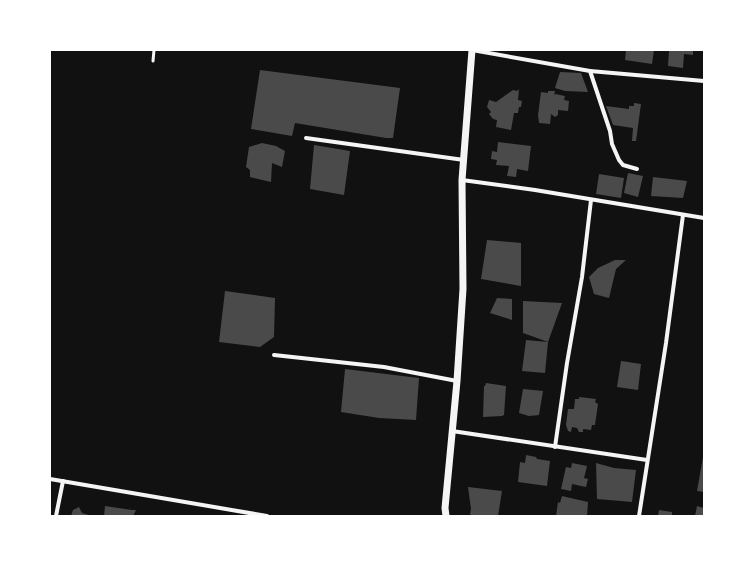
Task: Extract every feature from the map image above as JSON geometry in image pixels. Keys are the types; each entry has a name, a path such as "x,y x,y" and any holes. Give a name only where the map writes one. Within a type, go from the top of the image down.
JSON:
{"street":[{"path":"446,516 445,508 457,381 463,289 462,180 472,50 590,71 704,81"},
{"path":"590,71 618,160 624,165 637,169"},
{"path":"306,138 464,160"},
{"path":"462,180 534,190 704,218"},
{"path":"555,447 567,363 582,277 591,200"},
{"path":"639,516 684,215"},
{"path":"274,355 384,367 457,381"},
{"path":"452,431 647,460"},
{"path":"50,479 267,516"},
{"path":"56,516 63,482"}],"lane":[{"path":"153,61 154,50"}],"building":[{"path":"626,50 654,50 652,64 625,60"},
{"path":"669,50 693,50 693,55 684,54 683,68 668,66"},
{"path":"260,70 400,88 393,138 295,123 292,136 251,129"},
{"path":"560,72 581,73 588,92 565,91 555,88"},
{"path":"519,89 518,100 522,101 521,107 519,107 518,113 514,113 511,130 496,127 497,120 493,119 489,114 491,112 487,107 489,100 496,102 513,90 517,91"},
{"path":"548,91 555,91 554,95 565,96 564,100 569,101 568,111 558,110 558,115 555,117 551,114 550,124 539,123 538,115 541,92 548,93"},
{"path":"634,103 641,104 636,141 632,141 633,128 613,125 606,106 629,109 629,106 634,106"},
{"path":"498,142 531,146 528,171 517,169 516,177 507,176 509,166 496,165 497,160 491,159 492,151 497,152"},
{"path":"262,143 276,146 285,151 282,167 272,163 271,182 250,177 250,170 246,167 249,147"},
{"path":"314,145 350,151 344,195 310,189"},
{"path":"628,173 643,176 638,197 624,193"},
{"path":"599,174 624,178 621,198 596,194"},
{"path":"653,177 687,181 683,198 651,196"},
{"path":"487,240 521,243 521,286 481,279"},
{"path":"615,260 626,260 616,269 609,298 594,294 589,277 598,268"},
{"path":"225,291 275,298 274,337 260,347 219,342"},
{"path":"497,298 512,299 512,320 490,313"},
{"path":"523,301 562,303 548,342 523,333"},
{"path":"526,340 548,342 545,373 522,371"},
{"path":"621,361 641,364 638,390 617,387"},
{"path":"345,369 419,378 416,420 379,418 341,412"},
{"path":"486,383 506,386 504,415 483,417 484,386"},
{"path":"523,389 543,391 539,415 529,416 519,413"},
{"path":"579,397 596,399 595,402 598,404 595,425 592,425 591,430 583,429 583,432 579,432 577,428 572,427 571,432 568,431 566,425 568,409 574,409 575,399 579,399"},
{"path":"526,455 536,457 537,459 550,461 547,486 518,482 520,462 525,463"},
{"path":"704,457 704,492 697,491"},
{"path":"572,463 587,466 584,478 588,479 586,487 572,484 571,491 561,489 566,467 571,468"},
{"path":"596,463 614,468 636,470 632,502 597,499"},
{"path":"468,487 502,491 498,516 472,516 470,514 471,509"},
{"path":"562,496 588,502 587,516 556,516 558,502 560,503"},
{"path":"105,506 136,510 133,516 104,516"},
{"path":"697,506 704,508 704,516 695,516"},
{"path":"79,507 82,513 92,516 71,516 73,510"},
{"path":"659,510 672,512 672,516 658,516"}]}
